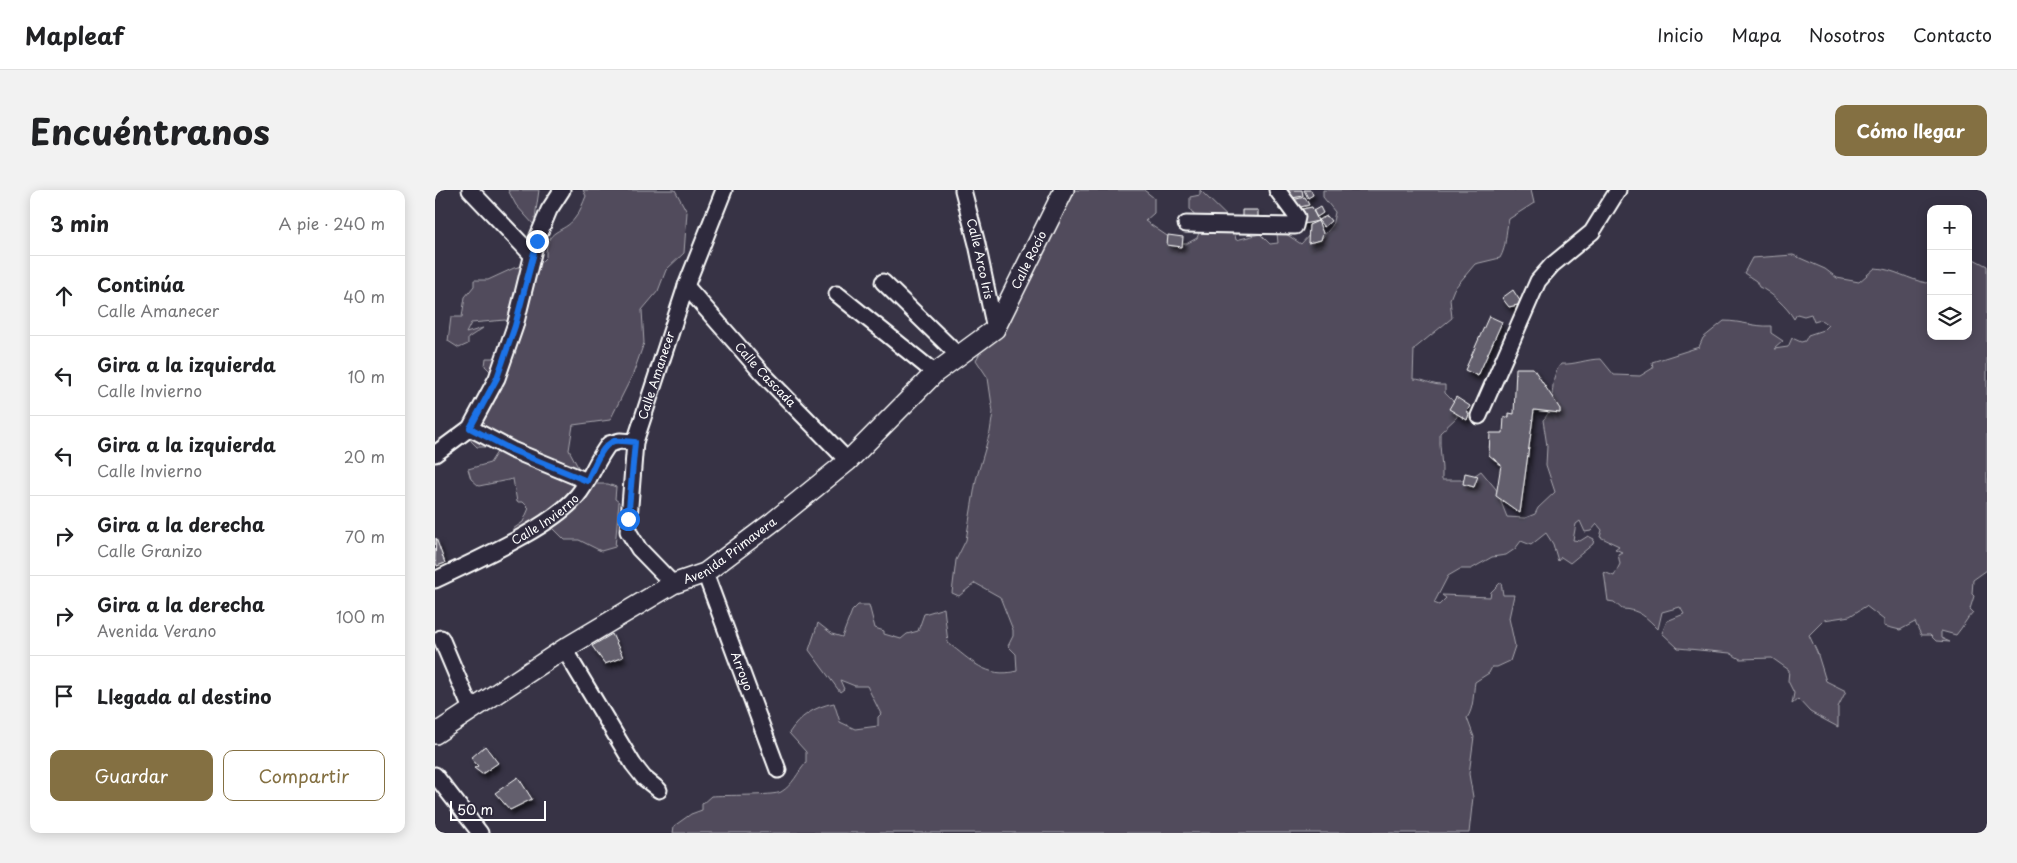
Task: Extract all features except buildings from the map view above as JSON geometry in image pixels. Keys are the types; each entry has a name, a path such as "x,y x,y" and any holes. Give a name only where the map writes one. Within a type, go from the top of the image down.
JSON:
{"street":[{"path":"470,190 532,255"},
{"path":"435,454 470,428 497,378 515,326 532,255 549,210 562,190"},
{"name":"Calle Amanecer","path":"673,584 639,549 628,531 635,442 686,286 724,190"},
{"name":"Calle Arco Iris","path":"963,190 977,244 995,329"},
{"name":"Calle Rocío","path":"995,329 1063,190"},
{"path":"1186,224 1295,226 1297,218 1277,190"},
{"path":"1479,416 1539,281 1547,270 1592,232 1618,190"},
{"path":"883,282 958,355"},
{"name":"Calle Cascada","path":"686,286 762,373 848,461"},
{"path":"837,294 935,374"},
{"name":"Avenida Primavera","path":"435,734 564,649 673,584 705,573 774,521 848,461 935,374 995,329"},
{"path":"470,428 512,450 587,481"},
{"name":"Calle Invierno","path":"435,580 493,551 560,512 577,496 609,444 620,441 635,442"},
{"name":"Arroyo","path":"705,573 778,770"},
{"path":"441,638 471,709"},
{"path":"564,649 633,764 644,778 659,790"},
{"path":"435,775 480,833"}],"shaded area":[{"path":"508,190 539,190 534,225 516,205"},
{"path":"583,190 675,190 687,212 684,253 666,270 658,291 642,310 644,343 633,374 610,420 573,425 569,450 578,467 578,475 592,484 608,484 616,487 615,499 619,502 615,547 601,551 579,540 565,540 550,525 532,536 528,544 518,540 513,529 523,522 529,508 523,502 517,502 513,479 479,486 471,479 468,469 490,463 497,452 488,447 477,447 471,441 471,432 483,412 497,398 500,381 485,366 486,358 497,358 514,325 505,320 471,323 466,333 483,328 468,338 468,344 459,348 448,341 451,317 462,317 465,297 474,286 474,280 488,280 514,268 541,262 546,257 547,247 552,236 571,223 578,213 586,196"},
{"path":"1069,190 1144,190 1154,198 1154,213 1145,221 1173,240 1186,244 1197,238 1200,230 1197,219 1190,209 1190,197 1200,195 1200,190 1243,232 1235,235 1236,240 1260,234 1270,244 1278,243 1277,233 1280,230 1301,244 1311,233 1322,238 1332,226 1335,212 1323,197 1323,190 1531,190 1534,203 1509,219 1504,249 1500,258 1475,264 1454,289 1450,299 1452,318 1414,349 1413,379 1445,385 1445,393 1457,405 1457,417 1440,433 1442,480 1468,480 1481,471 1496,489 1507,517 1525,518 1535,514 1538,508 1555,492 1546,465 1547,446 1543,420 1548,414 1552,400 1554,377 1561,364 1601,359 1614,375 1640,376 1653,368 1652,362 1699,347 1703,338 1724,321 1771,326 1771,333 1783,341 1774,349 1788,347 1792,338 1801,342 1805,341 1808,335 1823,330 1828,325 1821,320 1814,322 1811,314 1804,316 1797,314 1794,319 1778,300 1759,287 1756,281 1744,273 1752,258 1793,255 1825,269 1837,278 1859,282 1875,268 1889,270 1927,283 1927,340 1972,340 1972,258 1987,266 1987,570 1973,580 1972,594 1974,596 1970,609 1973,612 1956,635 1941,631 1941,638 1950,642 1936,641 1930,635 1921,635 1915,622 1900,630 1884,626 1884,620 1866,606 1850,616 1824,620 1809,635 1817,652 1826,681 1846,691 1838,707 1838,727 1810,712 1798,699 1792,704 1794,693 1788,681 1789,670 1772,658 1740,659 1730,653 1678,648 1662,633 1667,621 1684,614 1680,607 1662,612 1658,629 1638,612 1622,609 1614,602 1608,601 1604,572 1614,576 1620,564 1618,554 1622,552 1615,549 1619,546 1600,537 1602,530 1597,524 1591,531 1585,532 1580,521 1576,524 1573,540 1580,541 1588,536 1594,539 1593,544 1570,563 1561,557 1558,561 1553,544 1546,533 1531,545 1521,541 1515,549 1506,555 1492,557 1471,569 1460,569 1448,576 1434,603 1439,605 1446,598 1442,595 1490,597 1491,592 1501,582 1503,595 1514,595 1509,618 1515,646 1510,661 1497,667 1492,667 1489,673 1475,682 1472,705 1467,718 1474,737 1469,774 1473,797 1469,833 673,833 674,826 691,814 702,810 702,804 711,796 769,794 781,792 785,789 806,763 806,752 789,733 803,717 814,710 834,703 840,722 855,729 878,726 878,717 881,714 867,686 855,686 840,680 844,689 840,692 809,650 818,623 832,634 842,637 852,611 858,605 869,605 875,628 884,631 884,634 901,639 907,634 918,631 924,614 944,608 948,643 979,666 988,670 1006,673 1017,671 1016,654 1008,646 1013,636 1013,630 1000,597 975,583 959,596 952,593 956,560 966,540 976,480 990,432 993,412 988,378 976,360 1056,219 1061,218"}],"route":[{"path":"537,241 515,326 497,378 470,428 547,466 587,481 600,456 609,444 620,441 635,442 628,519"}]}
